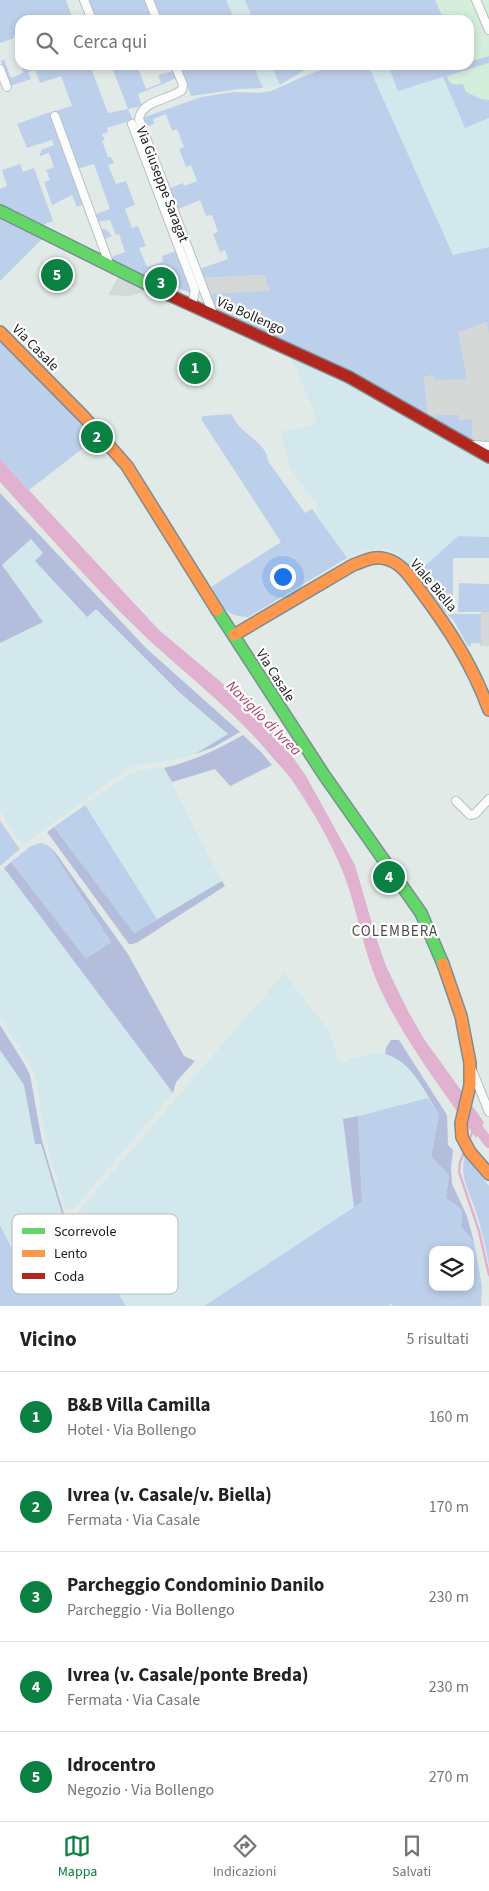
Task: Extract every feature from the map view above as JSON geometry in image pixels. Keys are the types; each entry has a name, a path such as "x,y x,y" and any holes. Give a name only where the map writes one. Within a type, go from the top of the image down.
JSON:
{"main road":[{"name":"Via Bollengo","path":"0,211 110,266 349,377 468,445"},
{"name":"Via Casale","path":"0,332 85,418 127,466 255,671 324,775 421,913 433,937 462,1024 470,1068 470,1085 461,1130 465,1144 489,1174"},
{"path":"468,445 489,457"},
{"name":"Viale Biella","path":"234,635 353,565 368,558 391,560 400,566 410,577 453,632 472,666 489,710"}],"street":[{"path":"84,0 90,15"},
{"path":"149,0 155,15"},
{"path":"476,0 489,30"},
{"path":"0,69 7,87"},
{"name":"Via Giuseppe Saragat","path":"176,70 183,85 182,90 145,108 138,119 213,314"},
{"path":"55,116 110,266"},
{"path":"132,124 195,290 192,305"},
{"name":"Via Bollengo","path":"468,445 489,446"},
{"path":"456,801 470,815 475,814 489,799"},
{"name":"Via Casale","path":"470,1068 489,1112"}],"shaded area":[{"path":"0,0 66,0 71,15 15,15 14,38 0,43"},
{"path":"87,0 146,0 153,15 92,15"},
{"path":"152,0 226,0 233,15 158,15"},
{"path":"226,0 245,0 251,15 233,15"},
{"path":"245,0 435,0 442,15 251,15"},
{"path":"435,0 489,0 489,118 443,77 458,70 474,70 474,15 442,15"},
{"path":"489,56 489,63 474,68 474,60"},
{"path":"4,59 11,78 23,73 22,70 35,70 28,72 31,79 10,86 1,61"},
{"path":"35,70 92,70 108,113 128,109 133,120 107,128 108,132 102,134 105,140 102,141 108,157 111,157 114,163 108,165 116,184 126,181 135,205 125,209 132,228 138,226 146,246 139,248 147,267 163,262 162,256 176,251 191,288 190,293 149,275 142,278 112,265 99,229 106,229 112,236 104,239 111,257 125,252 119,234 116,235 110,220 96,222 93,215 110,209 94,164 77,169 55,111 72,106 61,76 40,83"},
{"path":"113,70 139,70 146,89 161,83 158,75 174,71 177,78 138,94 142,106 128,109"},
{"path":"181,70 255,70 263,88 239,89 191,96"},
{"path":"255,70 273,70 280,85 263,88"},
{"path":"273,70 306,70 303,71 280,85"},
{"path":"322,70 370,70 453,255 489,247 489,334 487,322 458,332 467,379 436,380 432,375 424,377 428,419 214,312 206,294 269,290 264,275 202,278 199,269 228,259 225,250 220,252 213,234 218,232 212,215 206,216 200,200 176,210 168,189 183,183 184,186 197,181 191,165 186,167 179,149 184,147 177,129 172,131 166,114 153,119 154,124 145,127 142,118 201,97 235,92 260,93 271,91"},
{"path":"370,70 390,70 398,91 443,77 465,128 489,118 489,247 453,255"},
{"path":"390,70 466,70 447,76 449,81 452,84 463,84 466,92 481,99 489,100 489,118 465,128 443,77 398,91"},
{"path":"50,112 85,204 77,207 72,195 52,205 44,182 50,180 46,170 54,167 49,153 40,156 40,153 41,150 54,145 52,140 27,148 17,124"},
{"path":"20,164 23,172 34,168 53,221 38,227 0,208 0,189 7,186 2,170"},
{"path":"0,214 45,236 0,281"},
{"path":"264,275 269,291 206,294 202,278"},
{"path":"119,276 146,289 141,293 128,296 108,295"},
{"path":"488,322 489,442 472,441 428,419 424,377 432,375 458,331"},
{"path":"0,339 96,438 29,490 0,459"},
{"path":"291,357 319,366 489,461 489,537 458,536 416,574 402,557 390,549 368,549 347,558 317,516 316,504 290,468 280,432 310,426 316,421 316,416"},
{"path":"231,414 241,428 265,452 268,461 305,513 312,509 347,558 248,617 234,615 225,609 211,587 281,542 201,419 203,416"},
{"path":"436,415 459,415 459,420 472,419 472,441 436,422"},
{"path":"0,459 159,630 227,687 265,722 285,746 306,776 355,865 386,966 408,1011 424,1039 484,1122 476,1138 423,1063 387,1004 369,961 349,889 338,861 318,821 294,783 244,726 130,622 55,543 0,482"},
{"path":"0,493 146,648 240,732 214,747 195,754 228,734 179,692 96,609 87,617 35,561 43,553 31,539 2,565 43,622 0,643"},
{"path":"458,536 489,537 489,558 453,558 453,612 445,612 416,574"},
{"path":"31,539 43,553 35,561 86,617 96,609 179,692 228,735 195,754 128,768 26,843 21,842 16,837 0,811 0,643 43,622 1,565"},
{"path":"459,583 489,584 489,612 458,612"},
{"path":"481,612 489,612 489,646 481,646"},
{"path":"447,614 481,614 481,646 479,643 471,643 471,646 468,646 454,621"},
{"path":"243,735 272,765 230,786 215,769 172,782 164,768 205,754"},
{"path":"164,768 222,881 157,919 85,805 128,775 144,769"},
{"path":"85,805 157,919 134,933 54,827"},
{"path":"0,821 20,849 0,866"},
{"path":"54,827 134,933 222,881 225,886 138,942 129,944 47,832"},
{"path":"41,843 49,846 111,942 86,960 11,862 31,846"},
{"path":"49,846 128,954 184,1056 195,1061 176,1082 173,1093 4,868 11,862 86,959 111,942"},
{"path":"4,868 173,1093 73,1210 65,1208 46,1140 35,1075 0,1016 0,871"},
{"path":"284,973 327,1028 342,1064 350,1059 373,1053 393,1055 407,1066 428,1098 343,1119 354,1207 204,1306 126,1306 119,1294 178,1294 178,1214 76,1214"},
{"path":"0,1025 30,1075 42,1141 64,1214 62,1214 41,1144 35,1144 24,1085 0,1050"},
{"path":"391,1040 399,1040 447,1115 448,1145 453,1150 452,1184 467,1216 474,1242 461,1227 462,1210 446,1198 449,1175 431,1157 439,1114 410,1070 394,1057 385,1054"},
{"path":"0,1050 24,1085 35,1144 41,1143 62,1214 12,1214 12,1249 0,1225"},
{"path":"428,1098 439,1114 431,1157 449,1175 446,1198 462,1210 461,1227 474,1242 482,1287 481,1306 393,1306 391,1304 389,1306 204,1306 362,1202 358,1116"},
{"path":"358,1116 362,1202 354,1207 343,1119"},
{"path":"465,1156 489,1186 489,1266 485,1244 464,1177 463,1163"},
{"path":"0,1225 12,1249 12,1294 119,1294 126,1306 0,1306"}],"waterway":[{"name":"Naviglio di Ivrea","path":"472,1120 489,1143"},
{"path":"468,1142 473,1131"},
{"path":"465,1150 460,1162 459,1172 479,1231 489,1275"}],"traffic: fast":[{"path":"0,211 169,295"},
{"path":"217,610 324,775 421,913 443,964"}],"traffic: slow":[{"path":"0,332 85,418 127,466 217,610"},
{"path":"234,635 353,565 374,558 386,559 406,571 441,619 475,677 489,710"},
{"path":"443,964 461,1016 470,1063 470,1085 461,1123 462,1137 470,1152 489,1174"}],"traffic: jam":[{"path":"169,295 349,377 489,457"}],"place":[{"name":"Idrocentro","path":"57,275"},
{"name":"Parcheggio Condominio Danilo","path":"161,283"},
{"name":"B&B Villa Camilla","path":"195,368"},
{"name":"Ivrea (v. Casale/v. Biella)","path":"97,437"},
{"name":"Ivrea (v. Casale/ponte Breda)","path":"389,877"}],"district":[{"name":"COLEMBERA","path":"395,931"}]}
